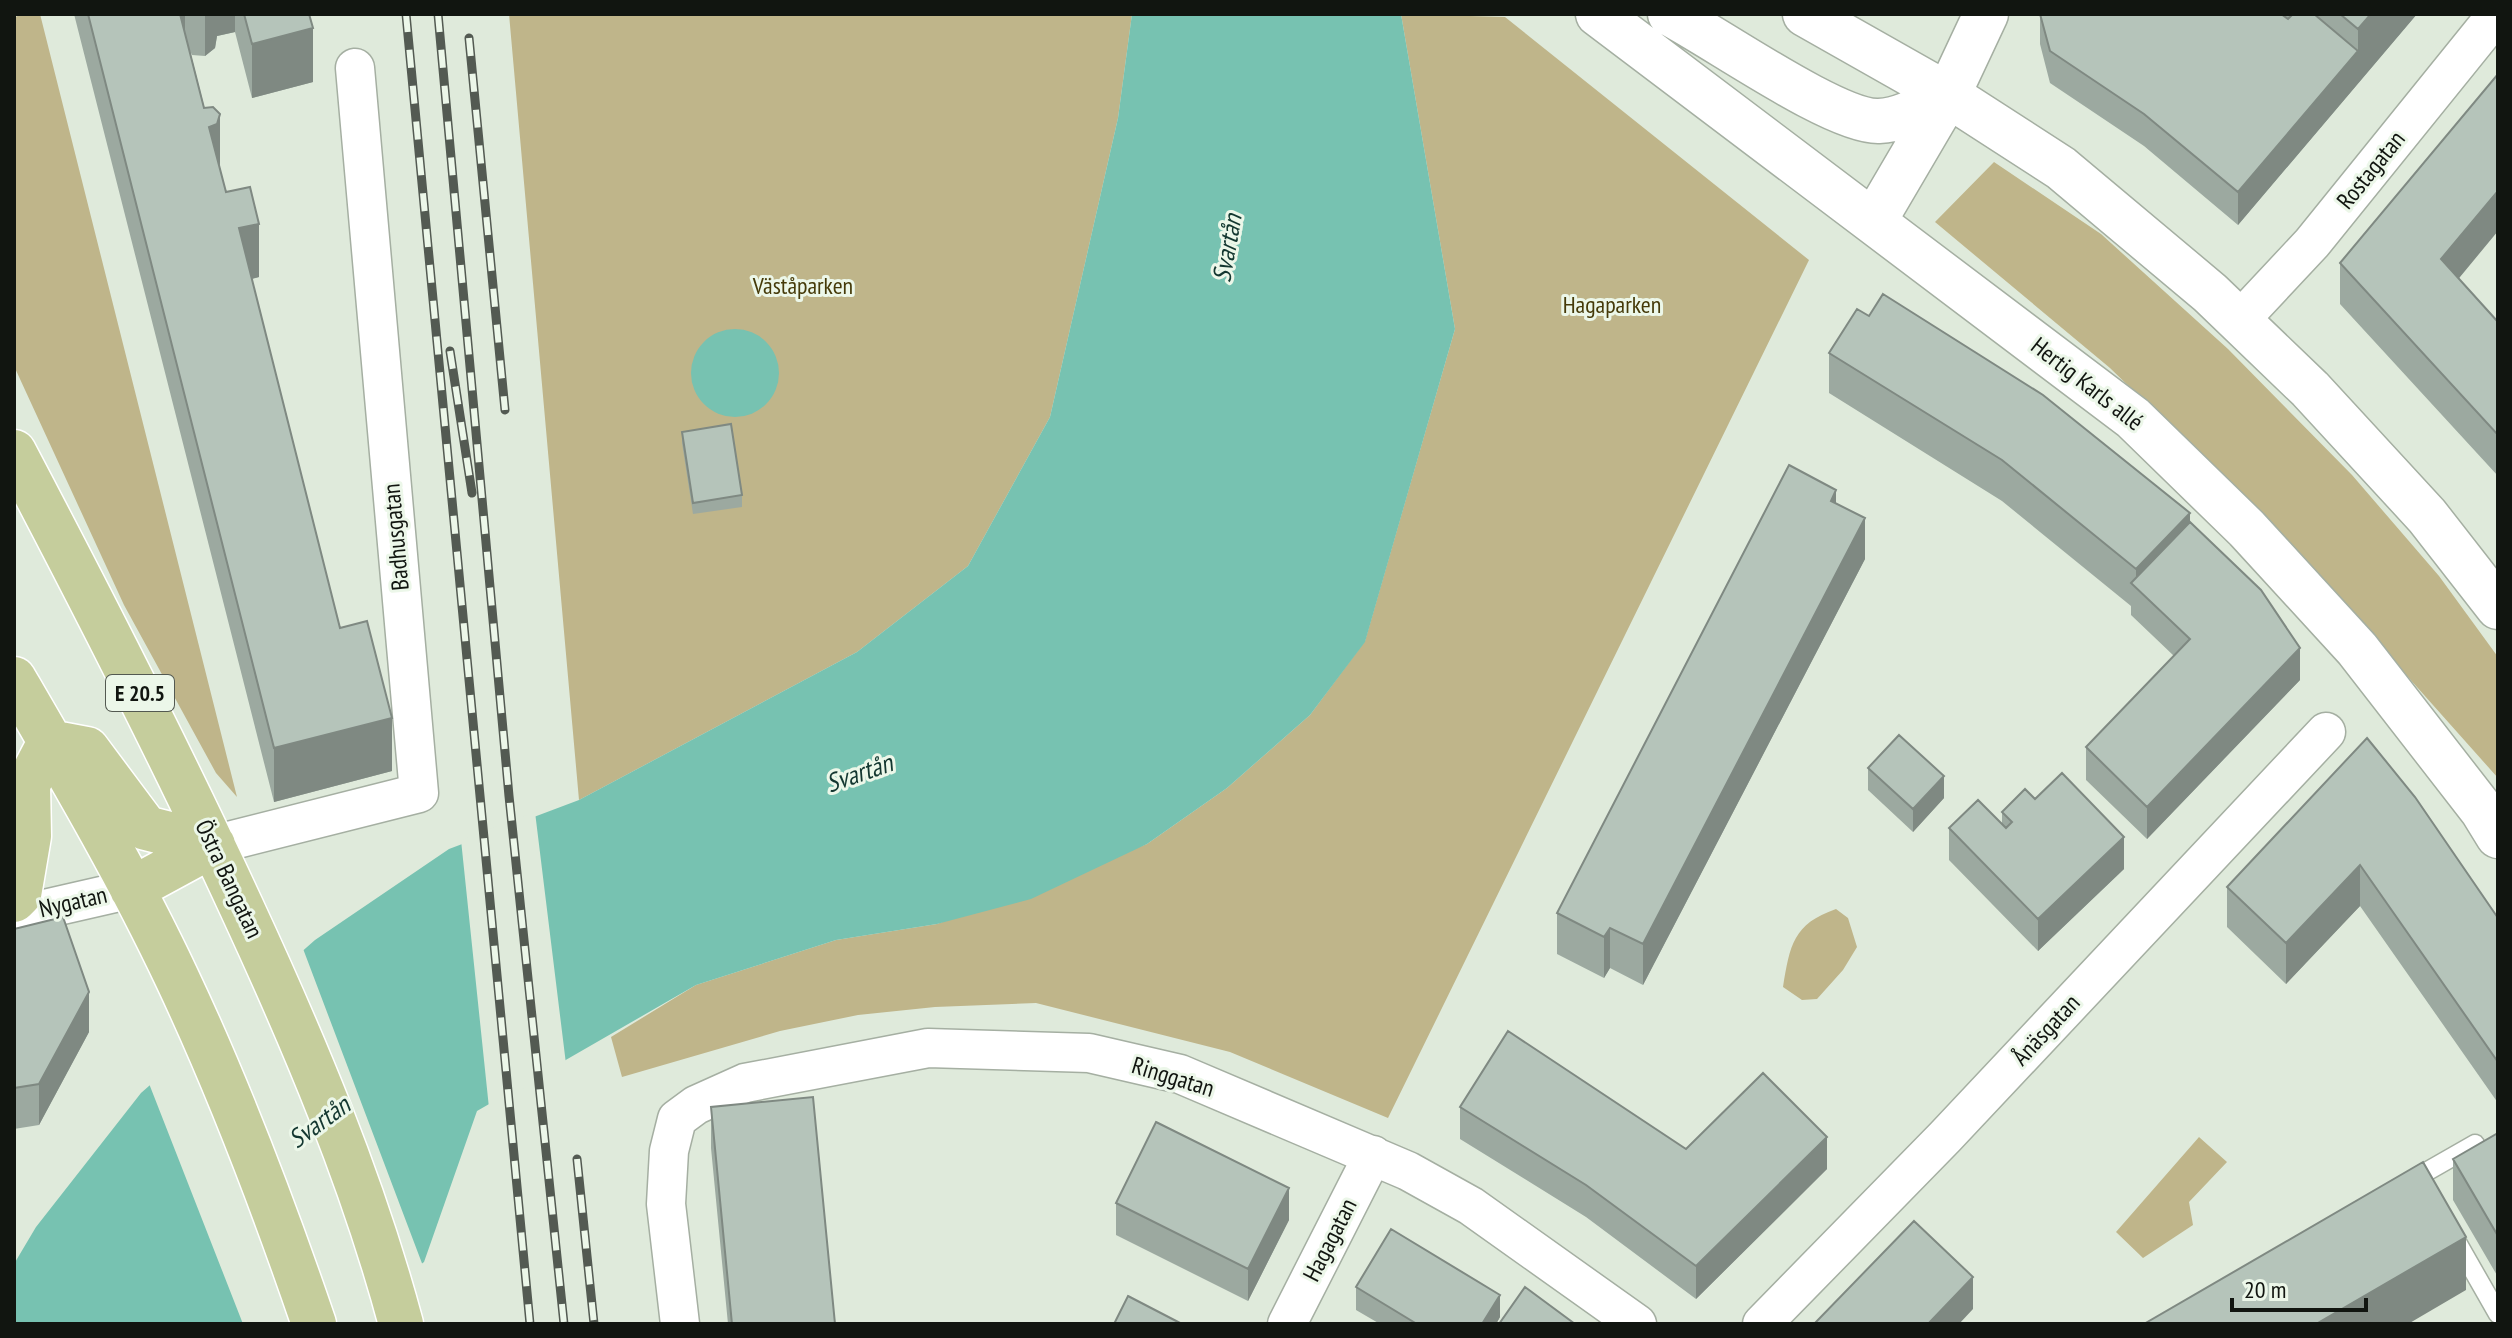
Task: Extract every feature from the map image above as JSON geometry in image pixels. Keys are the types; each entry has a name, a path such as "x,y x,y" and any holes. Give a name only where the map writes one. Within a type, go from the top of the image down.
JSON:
{"main road":[{"name":"Hertig Karls allé","path":"1598,14 2133,418 2247,529 2357,649 2482,810 2498,836"},
{"path":"1670,14 1828,106 1865,120 1898,117 1948,95"},
{"path":"1805,14 1948,95 2061,168 2239,321 2310,389 2427,516 2498,607"},
{"path":"1874,221 1948,95 1986,14"},
{"name":"Östra Bangatan","path":"14,452 173,757 307,1048 396,1306"},
{"path":"14,679 132,889 202,1032 273,1205 314,1324"},
{"path":"50,742 87,749 146,828 213,845"},
{"path":"14,900 19,895 29,836 28,784 50,742"},
{"path":"132,889 213,845"}],"street":[{"name":"Rostagatan","path":"2239,321 2312,243 2497,14"},
{"name":"Badhusgatan","path":"213,845 419,793 355,68"},
{"name":"Ånäsgatan","path":"1762,1324 1945,1137 2326,732"},
{"name":"Nygatan","path":"14,916 132,889"},
{"name":"Ringgatan","path":"680,1324 666,1204 677,1119 696,1105 745,1083 928,1048 1089,1053 1180,1074 1373,1155 1471,1206 1637,1324"},
{"name":"Hagagatan","path":"1293,1322 1373,1155"}],"lane":[{"path":"2475,1144 2419,1176 2498,1314"}],"green space":[{"path":"21,14 40,14 237,797 216,773 124,605 14,366 14,18"},
{"name":"Väståparken","path":"509,14 1132,14 1118,118 1050,417 968,566 857,652 579,800"},
{"name":"Hagaparken","path":"1401,14 1505,17 1809,260 1388,1118 1230,1052 1036,1003 935,1007 858,1015 780,1031 622,1077 611,1037 696,985 836,940 937,924 1147,844 1227,788 1310,715 1365,641 1455,329"},
{"path":"1994,162 2101,234 2228,349 2352,475 2439,576 2498,657 2498,778 2278,531 2110,368 1935,222"},
{"path":"1836,909 1848,918 1857,947 1843,970 1817,999 1802,1000 1783,987 1792,948 1802,929"},
{"path":"2199,1137 2227,1162 2189,1202 2193,1225 2143,1258 2116,1232"}],"water":[{"name":"Svartån","path":"1132,14 1401,14 1455,329 1365,642 1310,715 1227,788 1147,844 1031,899 937,924 836,940 696,985 477,1111 424,1262 343,1324 14,1324 14,1264 36,1227 141,1093 315,940 449,849 579,800 857,652 968,566 1050,417 1118,118"},
{"path":"735,329 752,333 766,342 775,356 779,373 775,390 766,404 752,413 735,417 718,413 704,404 695,390 691,373 695,356 704,342 718,333"}],"pier":[{"path":"535,812 566,1064 489,1108 461,840"},
{"path":"302,946 423,1266 345,1324 243,1324 148,1081"}],"building":[{"path":"88,14 180,14 204,108 213,107 220,114 217,124 209,127 226,192 250,187 259,224 239,228 340,628 367,621 392,718 274,748"},
{"path":"244,14 309,14 313,28 252,44"},
{"path":"2040,14 2281,14 2288,19 2293,14 2314,14 2358,51 2238,192 2144,114 2050,51"},
{"path":"2340,14 2371,14 2358,29"},
{"path":"2498,74 2498,191 2441,259 2498,322 2498,435 2340,263"},
{"path":"1883,294 2043,395 2190,513 2136,569 2002,460 1829,353 1857,309 1869,316"},
{"path":"731,424 742,495 693,503 682,432"},
{"path":"1789,465 1836,490 1831,501 1865,518 1643,944 1610,928 1604,937 1557,913"},
{"path":"2190,522 2261,590 2300,648 2147,807 2086,747 2190,639 2131,583"},
{"path":"1899,735 1944,776 1913,809 1868,768"},
{"path":"2367,738 2415,797 2498,918 2498,1062 2360,865 2286,943 2227,887"},
{"path":"2062,773 2124,837 2038,919 1949,828 1978,800 2006,828 2012,822 2002,812 2025,789 2035,799"},
{"path":"63,917 89,992 39,1084 14,1088 14,929"},
{"path":"1508,1031 1686,1149 1763,1073 1827,1137 1696,1266 1586,1185 1460,1107"},
{"path":"813,1097 835,1324 732,1324 711,1107"},
{"path":"1156,1122 1289,1188 1248,1269 1116,1203"},
{"path":"2498,1133 2498,1236 2453,1159"},
{"path":"2423,1162 2466,1237 2316,1324 2144,1324"},
{"path":"1914,1221 1973,1277 1928,1324 1814,1324"},
{"path":"1391,1229 1500,1295 1482,1324 1417,1324 1356,1287"},
{"path":"1525,1287 1575,1324 1499,1324"},
{"path":"1128,1296 1182,1324 1114,1324"}],"railway":[{"path":"406,14 530,1324"},
{"path":"438,14 509,796 564,1324"},
{"path":"469,38 505,410"},
{"path":"450,351 472,493"},
{"path":"577,1159 594,1324"}]}
